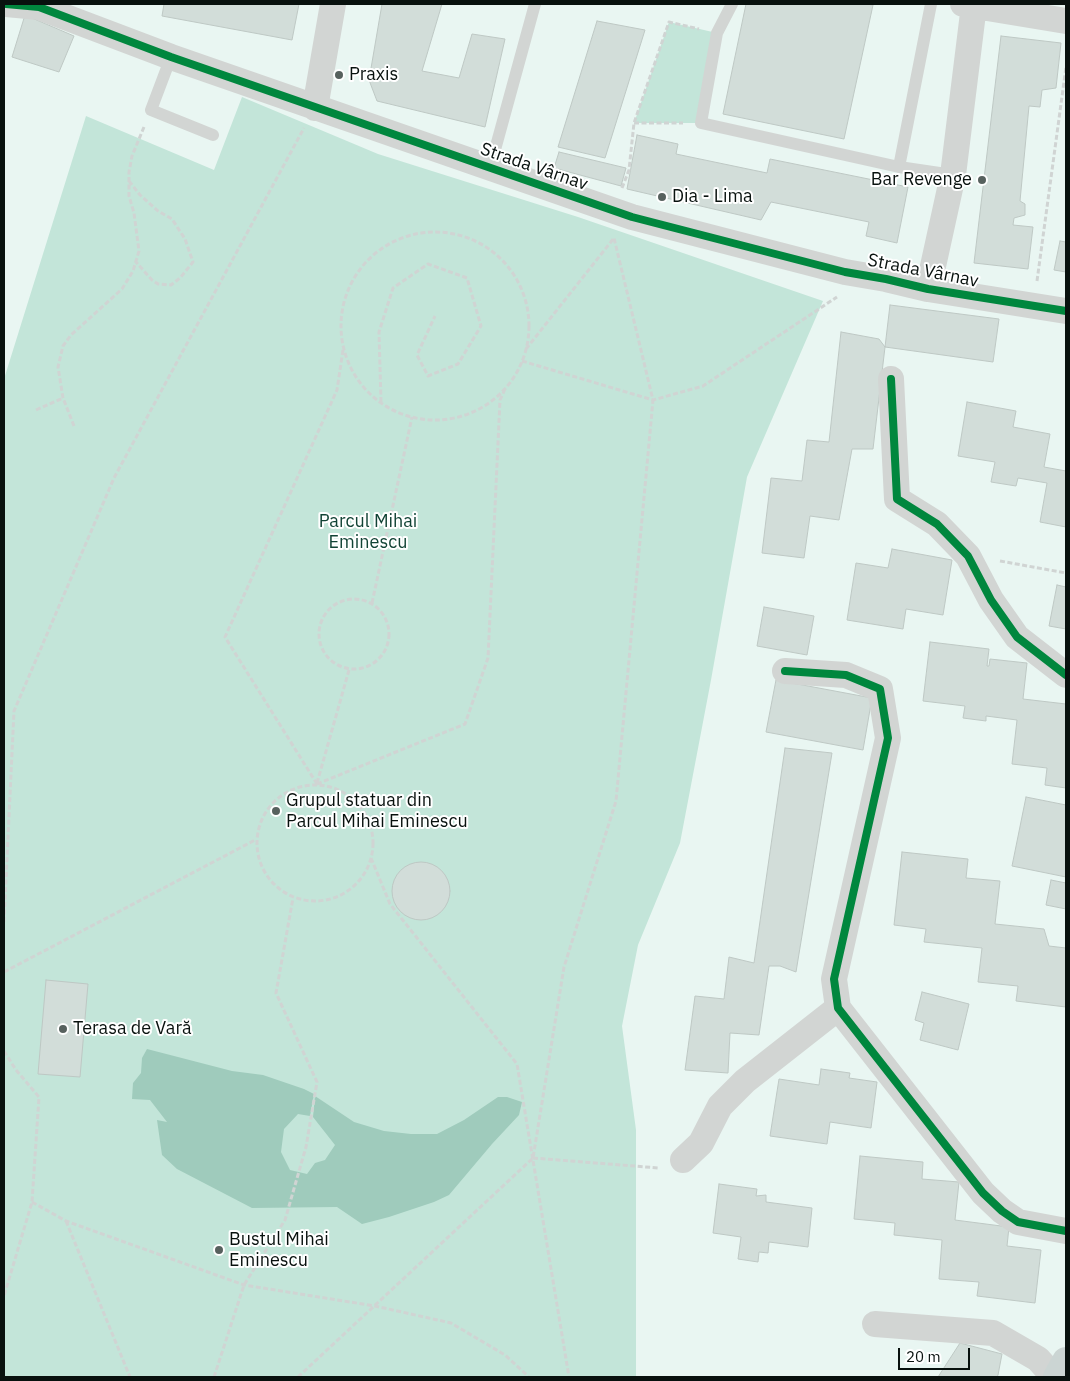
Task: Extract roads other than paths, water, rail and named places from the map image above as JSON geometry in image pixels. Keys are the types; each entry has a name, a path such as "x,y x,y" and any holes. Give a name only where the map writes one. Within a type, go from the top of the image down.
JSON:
{"street":[{"name":"Strada Vârnav","path":"6,4 39,7 170,57 632,217 845,272 928,289 1066,312"},
{"path":"315,108 333,4"},
{"path":"928,289 952,175 970,4 1066,21"},
{"path":"891,380 897,499 937,524 968,556 990,600 1017,637 1066,675"},
{"path":"785,671 846,675 880,689 888,738 834,979 838,1008 983,1193 1002,1211 1018,1222 1066,1231"},
{"path":"683,1160 701,1143 720,1106 732,1093 838,1008"},
{"path":"875,1324 993,1333 1038,1359 1056,1377 1066,1361"}],"lane":[{"path":"490,168 535,4"},
{"path":"732,4 717,33 701,123 899,167 952,175"},
{"path":"899,167 931,4"},
{"path":"170,57 151,110 213,135"}],"place":[{"name":"Praxis","path":"339,75"},
{"name":"Bar Revenge","path":"982,180"},
{"name":"Dia - Lima","path":"662,197"},
{"name":"Grupul statuar din Parcul Mihai Eminescu","path":"276,811"},
{"name":"Terasa de Vară","path":"63,1029"},
{"name":"Bustul Mihai Eminescu","path":"219,1250"}],"park label":[{"name":"Parcul Mihai Eminescu","path":"368,532"}]}
